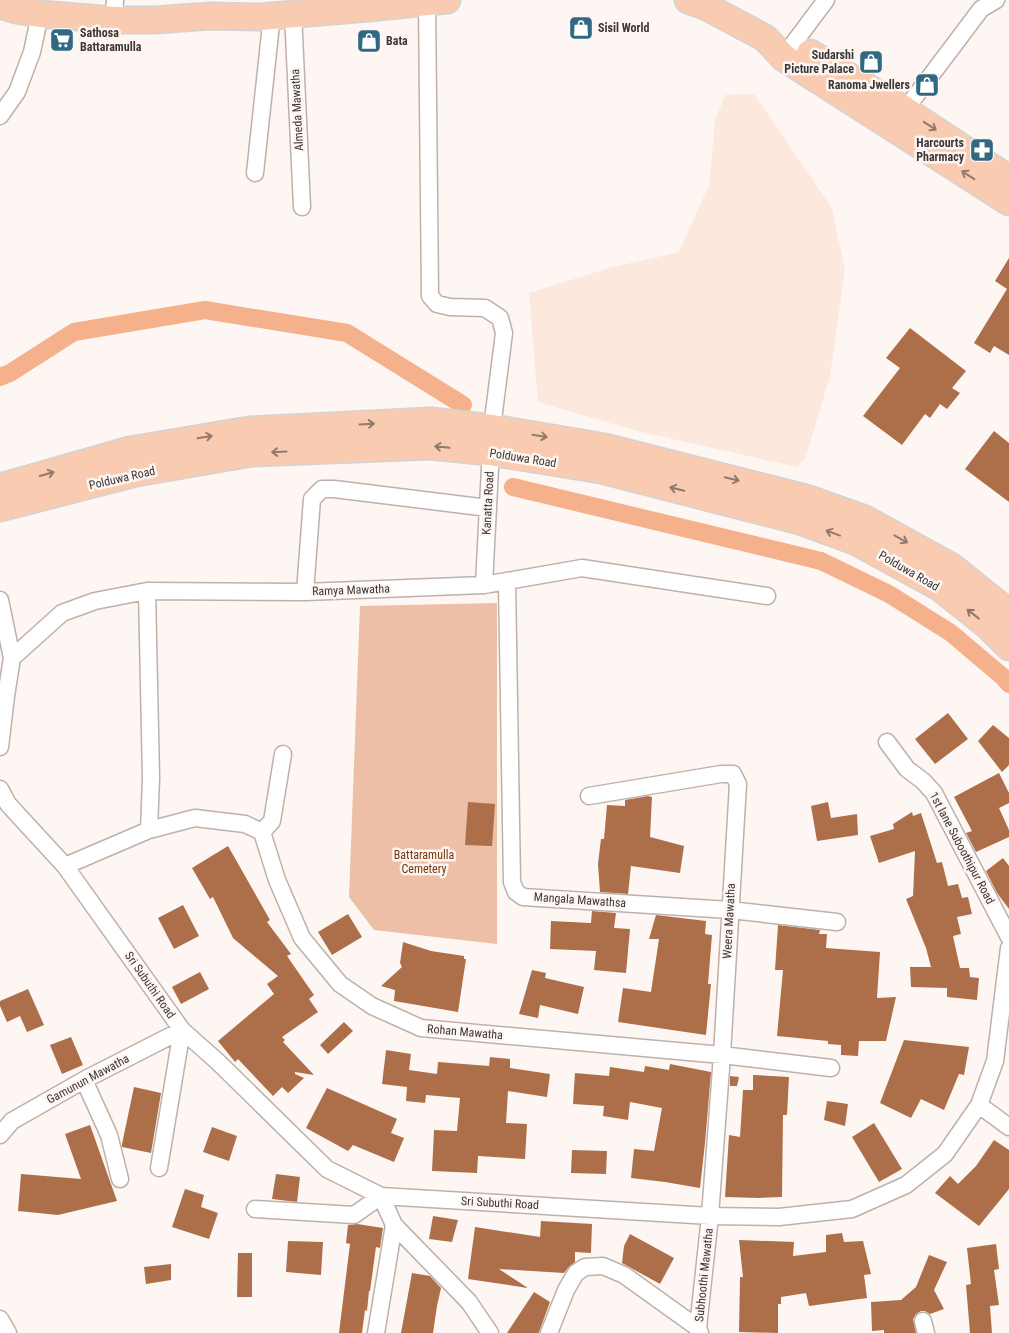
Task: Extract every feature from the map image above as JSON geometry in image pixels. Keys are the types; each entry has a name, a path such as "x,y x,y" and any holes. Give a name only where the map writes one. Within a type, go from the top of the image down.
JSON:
{"main road":[{"path":"0,5 16,10 114,10 155,20 210,8 271,11 437,1"},
{"path":"698,2 765,38 793,44 905,110 1007,189"},
{"path":"765,38 784,58 1007,189"},
{"name":"Polduwa Road","path":"0,486 130,450 249,430 431,421 491,440 601,470 800,521 855,541 939,587 988,626 1009,646"},
{"name":"Polduwa Road","path":"0,508 136,473 252,454 430,446 491,440 606,446 806,498 865,519 952,567 1009,613"}],"street":[{"path":"793,44 826,0"},
{"path":"905,110 982,10 996,0"},
{"name":"Kanatta Road","path":"437,1 430,296 437,304 450,307 485,308 500,318 504,333 491,440 484,585"},
{"path":"0,116 17,92 32,52 59,10"},
{"path":"255,173 271,11"},
{"name":"Almeda Mawatha","path":"271,11 302,207"},
{"path":"305,592 312,499 322,489 488,508"},
{"name":"Ramya Mawatha","path":"12,658 62,613 94,601 147,591 305,592 484,585 582,568 767,596"},
{"name":"Mangala Mawathsa","path":"507,581 512,882 516,892 523,897 730,910 837,922"},
{"path":"147,591 151,778 149,830"},
{"path":"0,600 12,658 0,747"},
{"name":"1st lane Suboothipur Road","path":"887,742 906,768 923,781 934,793 1009,937"},
{"path":"65,866 149,830 195,818 245,824 262,832 272,821 283,754"},
{"name":"Weera Mawatha","path":"589,796 721,774 733,774 738,784 722,1055 710,1216"},
{"name":"Sri Subuthi Road","path":"0,789 8,804 65,866 182,1030 218,1062 327,1169 381,1196 710,1216 779,1217 852,1210 906,1185 945,1154 979,1105 996,1061 1009,948"},
{"name":"Rohan Mawatha","path":"262,832 277,880 302,938 340,984 372,1006 421,1028 722,1055 831,1068"},
{"path":"159,1168 182,1030"},
{"name":"Gamunun Mawatha","path":"0,1134 12,1121 84,1080 182,1030"},
{"path":"84,1080 109,1135 120,1179"},
{"path":"979,1105 1009,1127"},
{"path":"255,1209 354,1214 381,1196 394,1226 469,1302 490,1333"},
{"name":"Subhoothi Mawatha","path":"699,1331 710,1216"},
{"path":"376,1333 394,1226"},
{"path":"549,1333 566,1290 576,1273 585,1268 603,1266 624,1275 699,1331"},
{"path":"0,1319 8,1333"}],"shaded area":[{"path":"754,94 832,208 845,270 830,376 806,457 797,467 637,431 538,402 529,293 609,268 679,252 709,185 715,121 725,95"}],"green space":[{"name":"Battaramulla Cemetery","path":"497,603 497,944 374,930 349,897 360,606"}],"building":[{"path":"1009,258 1009,355 994,346 990,353 974,343 1007,289 995,281"},
{"path":"910,328 966,371 952,388 960,393 947,409 940,404 930,418 925,414 902,445 863,416 900,368 886,358"},
{"path":"994,431 1009,443 1009,502 965,469"},
{"path":"948,713 968,739 935,764 915,739"},
{"path":"993,725 1009,738 1009,765 1002,772 978,741"},
{"path":"999,773 1009,793 1009,803 999,808 1009,830 1009,837 976,852 966,833 972,831 954,797"},
{"path":"652,797 650,837 684,846 680,873 631,866 628,894 600,892 598,864 601,839 604,839 607,805 625,806 625,800"},
{"path":"468,802 495,804 492,846 465,845"},
{"path":"828,802 831,818 857,814 858,835 817,841 811,806"},
{"path":"912,812 913,816 921,813 937,863 942,862 948,886 958,884 962,898 968,897 972,914 957,917 961,934 953,936 960,968 969,968 970,977 979,978 977,1000 947,997 947,988 911,987 910,967 931,967 926,948 906,899 913,896 915,851 879,863 870,836 894,829 893,824"},
{"path":"228,846 270,920 267,922 291,954 287,956 314,995 309,999 318,1012 282,1037 285,1040 283,1042 314,1075 295,1072 295,1074 304,1078 288,1093 282,1087 273,1096 238,1059 235,1062 218,1041 274,994 267,984 278,976 233,938 213,897 210,899 192,868"},
{"path":"1003,858 1009,866 1009,909 997,893 986,871"},
{"path":"183,905 199,936 174,949 158,918"},
{"path":"592,911 616,913 614,928 630,929 626,973 594,970 596,951 550,949 551,921 591,923"},
{"path":"348,914 362,937 332,955 318,932"},
{"path":"656,915 706,921 705,934 712,935 708,984 711,984 706,1035 618,1022 623,988 651,992 659,939 649,939"},
{"path":"778,925 820,930 819,934 827,934 826,948 880,952 877,998 896,997 886,1041 859,1041 858,1056 841,1055 841,1045 828,1044 828,1041 777,1036 783,970 775,970"},
{"path":"403,942 431,951 464,956 464,959 466,959 458,1012 394,1001 395,990 381,986 402,967 400,963"},
{"path":"532,970 546,973 545,978 584,987 578,1014 540,1005 538,1018 519,1014"},
{"path":"200,972 209,989 181,1004 172,987"},
{"path":"28,989 44,1025 27,1032 20,1016 7,1022 0,1006 0,1001"},
{"path":"344,1022 353,1031 328,1054 320,1045"},
{"path":"71,1037 83,1065 62,1074 50,1045"},
{"path":"904,1040 969,1047 964,1075 959,1074 944,1110 921,1099 911,1118 880,1103"},
{"path":"386,1050 411,1054 409,1070 437,1074 438,1062 489,1066 490,1057 510,1059 510,1068 550,1074 547,1097 508,1091 506,1123 527,1124 525,1159 478,1156 477,1173 432,1171 434,1130 457,1131 460,1098 426,1095 425,1103 406,1101 407,1087 382,1084"},
{"path":"670,1064 711,1072 700,1188 631,1178 634,1149 654,1151 662,1108 630,1102 628,1120 603,1116 604,1106 573,1104 575,1073 609,1076 610,1067 644,1072 645,1066 669,1070"},
{"path":"753,1075 789,1077 787,1115 783,1115 782,1197 725,1197 729,1135 740,1137 743,1090 753,1090"},
{"path":"730,1076 739,1077 737,1086 730,1086"},
{"path":"134,1087 161,1093 151,1153 122,1147"},
{"path":"327,1088 397,1119 391,1133 404,1138 394,1162 353,1145 348,1151 306,1128"},
{"path":"827,1101 848,1104 845,1126 824,1120"},
{"path":"874,1123 902,1169 879,1182 852,1137"},
{"path":"90,1125 117,1201 58,1215 18,1211 21,1174 81,1179 65,1134"},
{"path":"212,1127 237,1136 229,1161 203,1152"},
{"path":"994,1140 1009,1150 1009,1189 979,1226 935,1193 950,1176 958,1184 976,1166"},
{"path":"572,1150 607,1151 606,1174 571,1173"},
{"path":"276,1174 300,1177 297,1202 272,1199"},
{"path":"185,1189 204,1195 201,1207 218,1213 209,1239 172,1227"},
{"path":"433,1216 458,1220 452,1242 429,1239"},
{"path":"541,1221 592,1224 591,1253 575,1252 575,1262 564,1273 499,1269 528,1288 468,1279 475,1227 540,1237"},
{"path":"357,1224 383,1228 380,1248 376,1247 362,1333 339,1333 350,1244 346,1243 348,1225"},
{"path":"842,1233 844,1242 863,1241 871,1274 864,1275 867,1298 809,1306 806,1293 781,1297 781,1304 778,1304 778,1333 739,1332 740,1277 743,1277 739,1240 794,1242 793,1256 826,1252 826,1235"},
{"path":"630,1234 674,1258 660,1284 622,1263 624,1246"},
{"path":"288,1241 323,1242 321,1275 286,1272"},
{"path":"996,1244 999,1269 994,1270 999,1305 990,1306 992,1333 970,1333 966,1285 971,1284 967,1248"},
{"path":"238,1253 252,1253 252,1297 237,1297"},
{"path":"929,1255 947,1262 934,1290 944,1309 930,1314 921,1311 916,1314 913,1319 916,1333 884,1333 884,1330 872,1331 871,1302 901,1300 916,1287"},
{"path":"171,1264 171,1280 146,1284 144,1267"},
{"path":"412,1273 430,1276 441,1288 433,1333 401,1333"},
{"path":"534,1292 550,1302 539,1333 507,1333"}],"waterway":[{"path":"0,377 10,373 74,332 205,310 347,333 463,405"},
{"path":"513,487 821,561 889,594 951,633 1009,684"}],"place":[{"name":"Sisil World","path":"581,28"},
{"name":"Sathosa Battaramulla","path":"62,40"},
{"name":"Bata","path":"369,41"},
{"name":"Sudarshi Picture Palace","path":"871,62"},
{"name":"Ranoma Jwellers","path":"927,85"},
{"name":"Harcourts Pharmacy","path":"982,150"}]}
